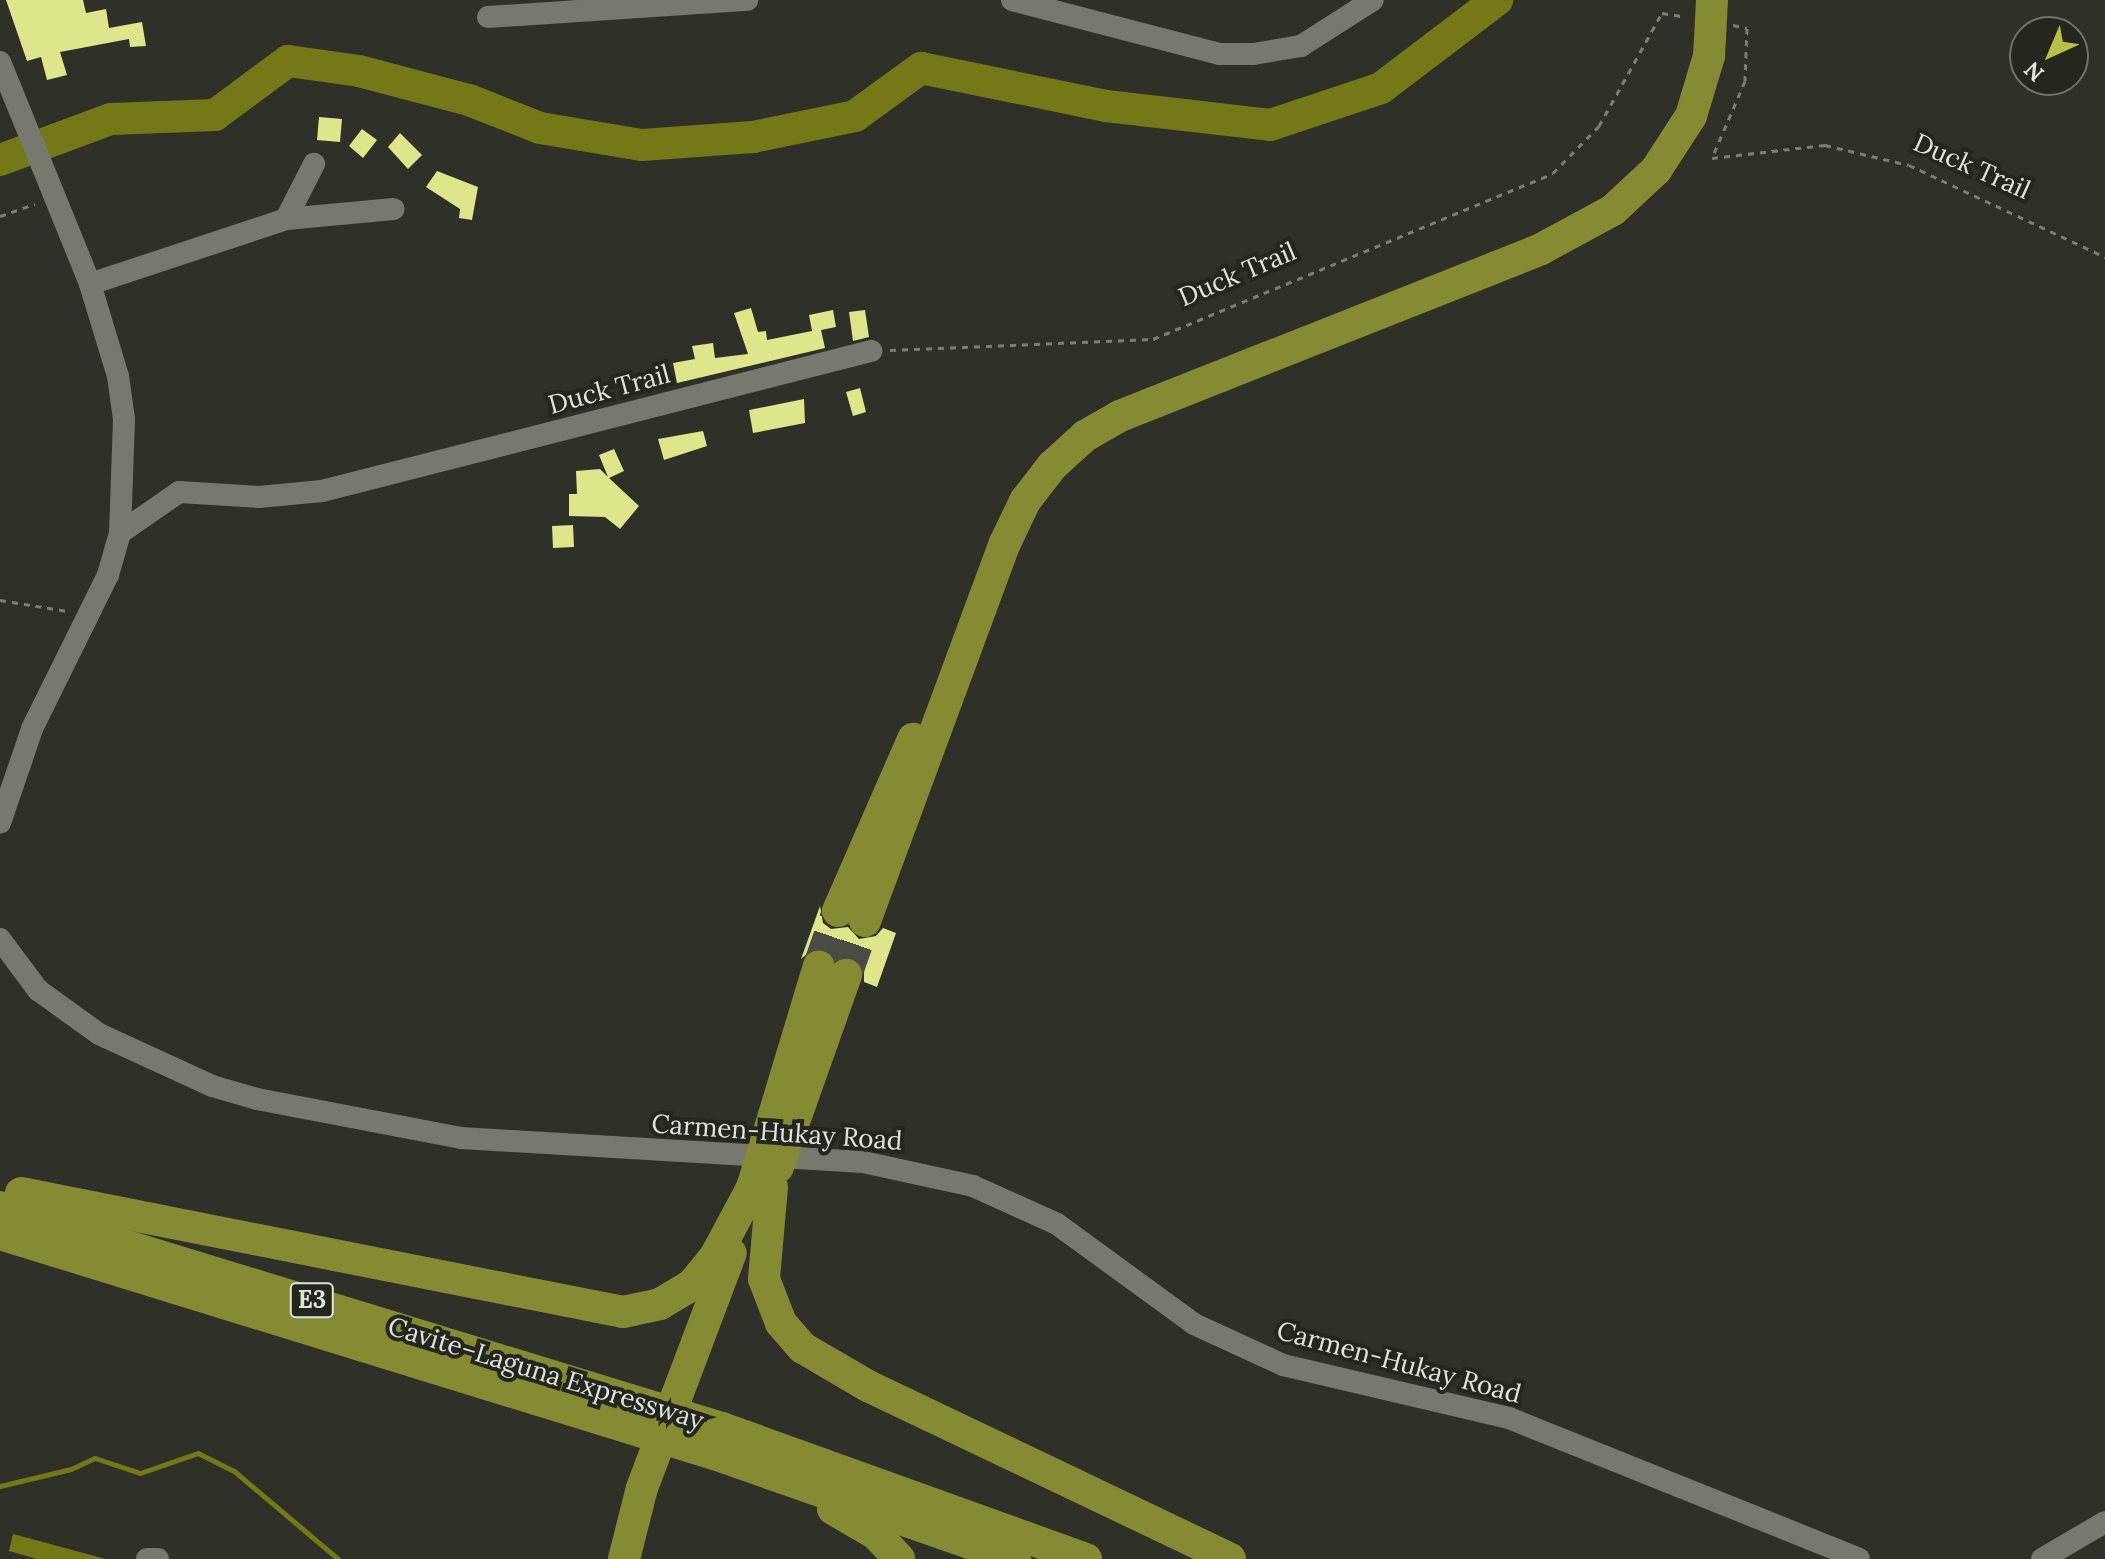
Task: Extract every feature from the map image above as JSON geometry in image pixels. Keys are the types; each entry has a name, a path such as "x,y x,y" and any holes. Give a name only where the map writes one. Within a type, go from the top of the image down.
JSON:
{"highway":[{"path":"852,916 1005,543 1025,501 1052,466 1085,436 1120,416 1592,225 1634,193 1675,147 1703,83 1704,18"},
{"path":"642,1559 663,1482 833,970"},
{"path":"0,1189 623,1312 660,1304 692,1285 763,1185"},
{"path":"624,1559 642,1488 763,1185"},
{"path":"763,1185 764,1279 781,1323 803,1348 868,1386 1230,1559"},
{"name":"Cavite–Laguna Expressway","path":"0,1207 618,1411"},
{"name":"Cavite–Laguna Expressway","path":"0,1234 618,1411 1086,1559"},
{"path":"718,1441 861,1523 899,1559"},
{"name":"Cavite–Laguna Expressway","path":"718,1441 1015,1559"}],"street":[{"path":"488,17 747,0"},
{"path":"1012,0 1220,54 1253,54 1301,46 1373,0"},
{"path":"0,62 90,284 118,376 124,419 120,533 91,615 32,729 0,823"},
{"path":"286,219 314,164"},
{"path":"90,284 286,219 394,209"},
{"name":"Duck Trail","path":"120,533 179,492 259,497 322,491 871,351"},
{"name":"Carmen-Hukay Road","path":"0,939 13,963 66,1012 99,1034 212,1086 344,1119 434,1134 820,1159 901,1167 973,1186 1057,1224 1194,1324 1283,1365 1509,1418 1859,1559"},
{"path":"2042,1559 2105,1522"},
{"path":"147,1559 158,1559"}],"path":[{"name":"Duck Trail","path":"871,351 1153,339 1553,173 1599,126 1662,13 1747,28 1745,81 1712,158 1825,145 1909,165 2105,257"},
{"path":"0,216 50,189"},
{"path":"0,600 91,615"}],"shaded area":[{"path":"13,1534 106,1559 37,1559 9,1551"}],"building":[{"path":"6,0 83,0 86,13 106,9 109,28 142,22 146,46 130,47 129,39 60,52 67,75 47,80 41,57 27,61"},
{"path":"319,117 342,119 340,142 317,140"},
{"path":"362,129 377,140 363,158 349,146"},
{"path":"400,133 422,155 408,169 388,147"},
{"path":"437,171 478,187 472,220 459,218 460,209 426,187"},
{"path":"751,308 758,332 766,331 767,340 812,331 809,315 833,310 836,327 821,330 825,348 677,383 673,363 695,359 692,346 713,343 715,358 748,354 734,313"},
{"path":"865,310 869,337 853,341 849,312"},
{"path":"860,388 866,412 853,416 846,392"},
{"path":"804,399 805,423 753,433 749,410"},
{"path":"703,431 707,446 664,460 658,439"},
{"path":"614,449 624,471 609,478 639,506 620,529 605,517 569,516 569,494 577,494 576,471 600,469 608,477 599,455"},
{"path":"573,525 574,547 553,548 552,526"},
{"path":"820,906 823,923 831,929 848,927 859,939 876,936 883,928 896,933 877,987 864,982 864,971 853,957 836,959 825,948 815,947 801,959"}],"waterway":[{"path":"0,160 111,119 215,115 288,61 359,71 469,100 540,128 642,145 753,137 855,116 921,68 1106,106 1270,125 1381,88 1497,0"},
{"path":"0,1486 71,1469 95,1458 140,1473 198,1453 234,1471 338,1559"}],"tunnel":[{"path":"819,966 838,911"},
{"path":"846,975 865,921"}]}
